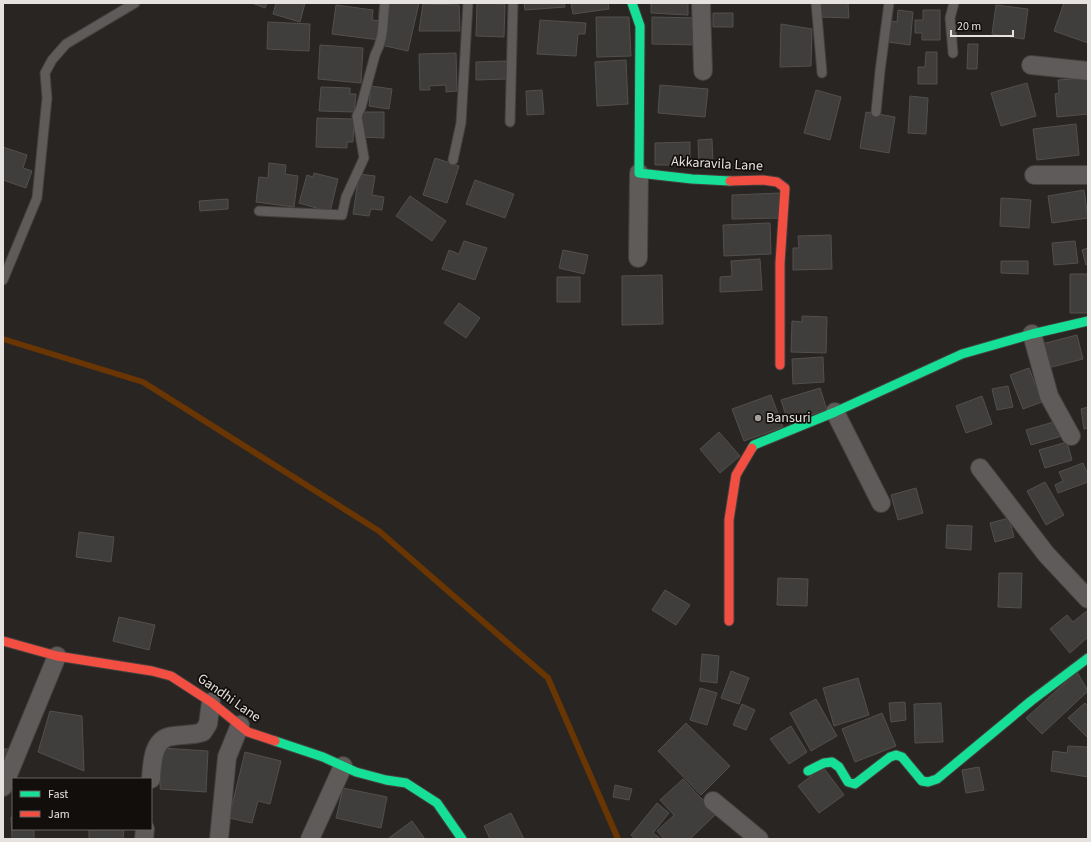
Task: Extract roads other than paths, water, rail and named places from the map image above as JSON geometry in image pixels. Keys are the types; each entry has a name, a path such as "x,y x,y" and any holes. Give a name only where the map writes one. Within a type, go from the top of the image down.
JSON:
{"street":[{"path":"632,3 640,26 638,258"},
{"path":"701,3 703,71"},
{"path":"1031,65 1088,71"},
{"name":"Akkaravila Lane","path":"639,173 692,179 742,182 763,180 777,182 786,188 780,263 780,365"},
{"path":"1034,175 1088,175"},
{"path":"729,621 729,520 736,475 754,445 835,412 962,354 1032,334 1088,322"},
{"path":"1032,334 1049,396 1071,436"},
{"path":"835,412 881,504"},
{"path":"980,468 1046,554 1088,599"},
{"name":"Gandhi Lane","path":"3,641 57,656 152,671 171,676 211,702 248,732 323,757 356,772 406,783 437,804 462,839"},
{"path":"3,787 57,656"},
{"path":"808,772 830,761 834,761 838,764 848,782 855,784 890,757 896,755 902,757 922,781 932,782 940,778 1031,701 1088,658"},
{"path":"151,778 154,754 159,744 168,738 203,732 208,724 211,702"},
{"path":"219,839 227,757 240,725"},
{"path":"310,839 343,766"},
{"path":"713,801 759,839"}],"lane":[{"path":"3,280 37,198 47,98 45,73 52,60 66,44 135,3"},
{"path":"259,211 342,216 346,197 364,158 357,116 384,29 385,3"},
{"path":"453,160 461,123 468,3"},
{"path":"510,122 513,3"},
{"path":"816,3 822,73"},
{"path":"876,112 889,3"},
{"path":"953,53 950,18 954,3"}],"waterway":[{"path":"3,339 143,382 379,531 548,678 618,839"}],"place":[{"name":"Bansuri","path":"758,418"}]}
